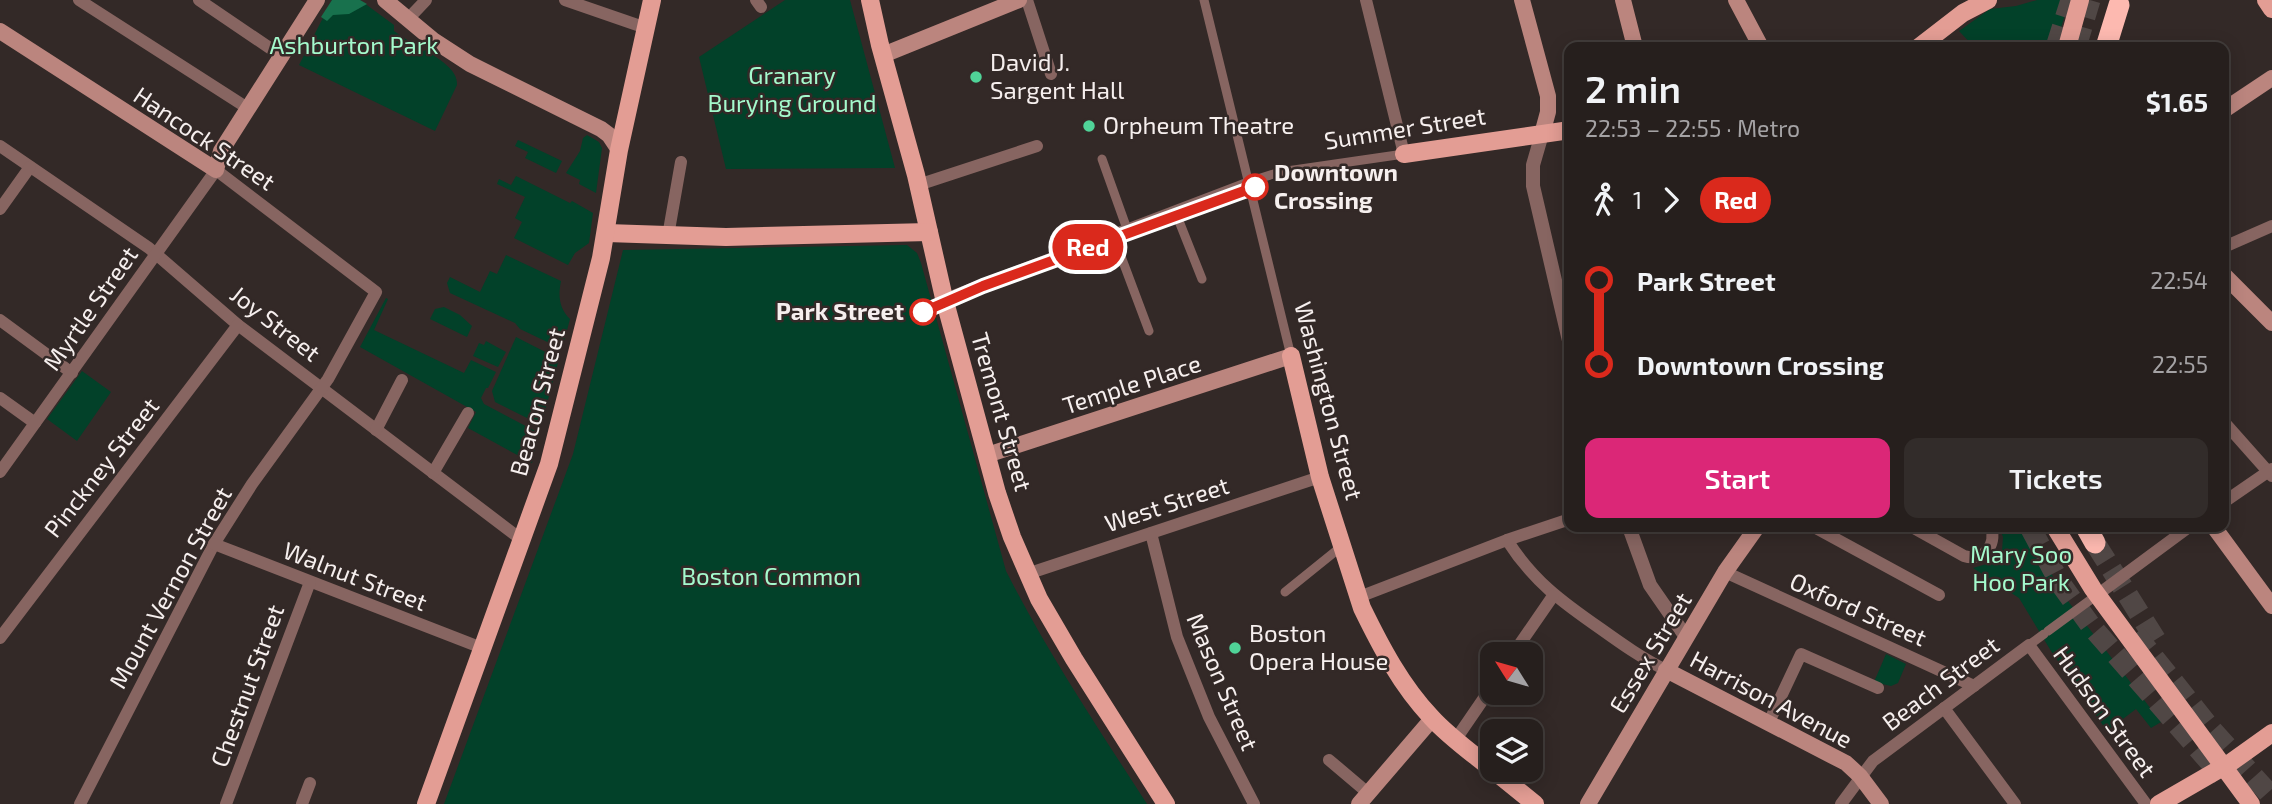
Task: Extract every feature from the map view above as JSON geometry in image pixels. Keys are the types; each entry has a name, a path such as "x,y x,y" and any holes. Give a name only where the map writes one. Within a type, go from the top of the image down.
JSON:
{"highway":[{"path":"2108,42 2119,5"}],"main road":[{"path":"216,170 221,151 317,0"},
{"path":"385,0 433,40 470,64 601,129 609,135 619,150"},
{"name":"Beacon Street","path":"426,804 549,464 607,233 619,150 652,0"},
{"path":"883,55 1019,0"},
{"path":"1522,0 1548,96 1548,112 1542,134"},
{"path":"1623,0 1635,42"},
{"path":"1736,0 1758,42"},
{"path":"2068,42 2080,0"},
{"path":"2266,0 2272,9"},
{"name":"Tremont Street","path":"874,1 883,55 918,185 944,298 997,493 1027,574 1073,659 1166,804"},
{"path":"1925,42 1977,2"},
{"name":"Hancock Street","path":"0,31 216,170"},
{"path":"2229,107 2272,78"},
{"name":"Summer Street","path":"1404,154 1564,131"},
{"path":"607,233 726,237 929,232"},
{"path":"2229,280 2272,323"},
{"name":"Temple Place","path":"987,455 1291,356"},
{"name":"Washington Street","path":"1291,356 1320,478 1359,597 1371,625 1398,676 1432,719 1480,759"},
{"name":"Essex Street","path":"1588,804 1725,572 1753,532"},
{"path":"2058,532 2097,595 2251,804"},
{"path":"2218,532 2272,606"},
{"name":"Harrison Avenue","path":"1666,670 1846,763 1860,776 1881,804"},
{"path":"1363,799 1432,719"},
{"path":"2160,804 2223,767 2272,733"},
{"name":"Washington Street","path":"1508,782 1535,804"}],"street":[{"path":"79,0 249,109"},
{"path":"198,0 283,57"},
{"path":"408,19 426,0"},
{"path":"565,0 646,28"},
{"path":"1027,0 1051,74"},
{"name":"Washington Street","path":"1204,0 1291,356"},
{"path":"1366,0 1404,154"},
{"path":"1542,134 1533,165 1533,186 1564,319"},
{"name":"Joy Street","path":"0,146 156,254 238,324 522,540"},
{"path":"918,185 1037,146"},
{"name":"Summer Street","path":"944,298 1248,182 1280,172 1404,154"},
{"path":"1102,159 1127,229"},
{"path":"668,236 681,162"},
{"path":"0,209 30,167"},
{"name":"Myrtle Street","path":"0,472 216,170"},
{"name":"Hancock Street","path":"216,170 376,292"},
{"path":"1175,211 1202,279"},
{"path":"2229,245 2272,226"},
{"path":"1113,235 1149,331"},
{"name":"Mount Vernon Street","path":"80,804 214,544 252,484 323,387 376,292"},
{"path":"0,320 72,373"},
{"name":"Pinckney Street","path":"0,638 238,324"},
{"path":"376,430 402,380"},
{"path":"0,398 35,424"},
{"path":"433,473 468,412"},
{"path":"2229,427 2271,472 2229,499"},
{"name":"West Street","path":"1027,574 1320,478"},
{"path":"1359,597 1564,521"},
{"path":"1631,532 1650,585 1686,637"},
{"path":"1823,532 1940,595"},
{"path":"1921,532 1967,557 1980,556 1990,547 1992,532"},
{"name":"Beach Street","path":"1841,804 1873,761 2182,532"},
{"name":"Mason Street","path":"1151,533 1177,637 1209,717 1254,804"},
{"path":"1507,540 1526,568 1553,596 1648,662 1666,670"},
{"name":"Walnut Street","path":"214,544 482,648"},
{"path":"1285,592 1342,546"},
{"name":"Oxford Street","path":"1725,572 1974,686"},
{"name":"Chestnut Street","path":"226,804 310,582"},
{"path":"1521,642 1553,596"},
{"name":"Hudson Street","path":"2029,645 2146,804"},
{"path":"1769,722 1801,654 1878,688"},
{"path":"1456,739 1480,704"},
{"path":"1944,708 2015,804"},
{"path":"1329,760 1363,799"},
{"path":"302,804 310,783"}],"green space":[{"name":"Ashburton Park","path":"332,0 360,0 394,25 394,31 451,69 457,85 435,131 299,65"},
{"path":"332,0 360,0 367,4 349,14 333,15 327,21 321,17"},
{"name":"Granary Burying Ground","path":"785,0 850,0 895,168 726,169 699,57"},
{"path":"2037,0 2066,0 2057,42 1969,42 1959,31 1990,9"},
{"path":"587,135 599,142 602,148 596,193 566,173"},
{"path":"518,140 562,161 556,173 525,158 528,152 515,146"},
{"path":"516,176 593,213 589,243 575,253 568,265 514,238 522,222 515,218 525,197 497,184 499,179 511,185"},
{"name":"Boston Common","path":"907,245 917,253 921,263 1006,571 1056,660 1147,804 444,804 573,454 623,250"},
{"path":"506,255 561,281 560,302 570,319 562,349 520,329 515,323 450,293 447,283 450,277 480,292 490,271 497,274"},
{"path":"386,298 388,299 374,330 464,373 471,360 496,372 481,398 484,404 539,433 532,463 468,428 476,412 360,347"},
{"path":"444,307 460,315 472,326 467,337 430,319 435,309"},
{"path":"516,337 559,359 542,422 533,421 495,402 492,391"},
{"path":"486,341 506,352 498,367 473,356 479,343 484,345"},
{"path":"82,371 111,392 77,441 47,419"},
{"name":"Mary Soo Hoo Park","path":"2001,532 2030,532 2061,592 2161,722 2151,728 2136,709 2107,731 2051,651 2019,598 1973,568 1990,563 2002,551"},
{"path":"1886,654 1906,664 1898,683 1891,686 1874,682"}],"tunnel":[{"path":"2058,42 2071,0"},
{"path":"2077,42 2090,0"},
{"path":"2033,532 2060,583 2091,626 2222,776"},
{"path":"2095,543 2159,645"},
{"path":"2135,634 2211,729 2272,797"}],"metro line":[{"name":"Red","path":"923,312 983,286 1255,187"}],"place":[{"name":"David J. Sargent Hall","path":"976,77"},
{"name":"Orpheum Theatre","path":"1089,126"},
{"name":"Downtown Crossing","path":"1255,187"},
{"name":"Park Street","path":"923,312"},
{"name":"Boston Opera House","path":"1235,648"}]}
